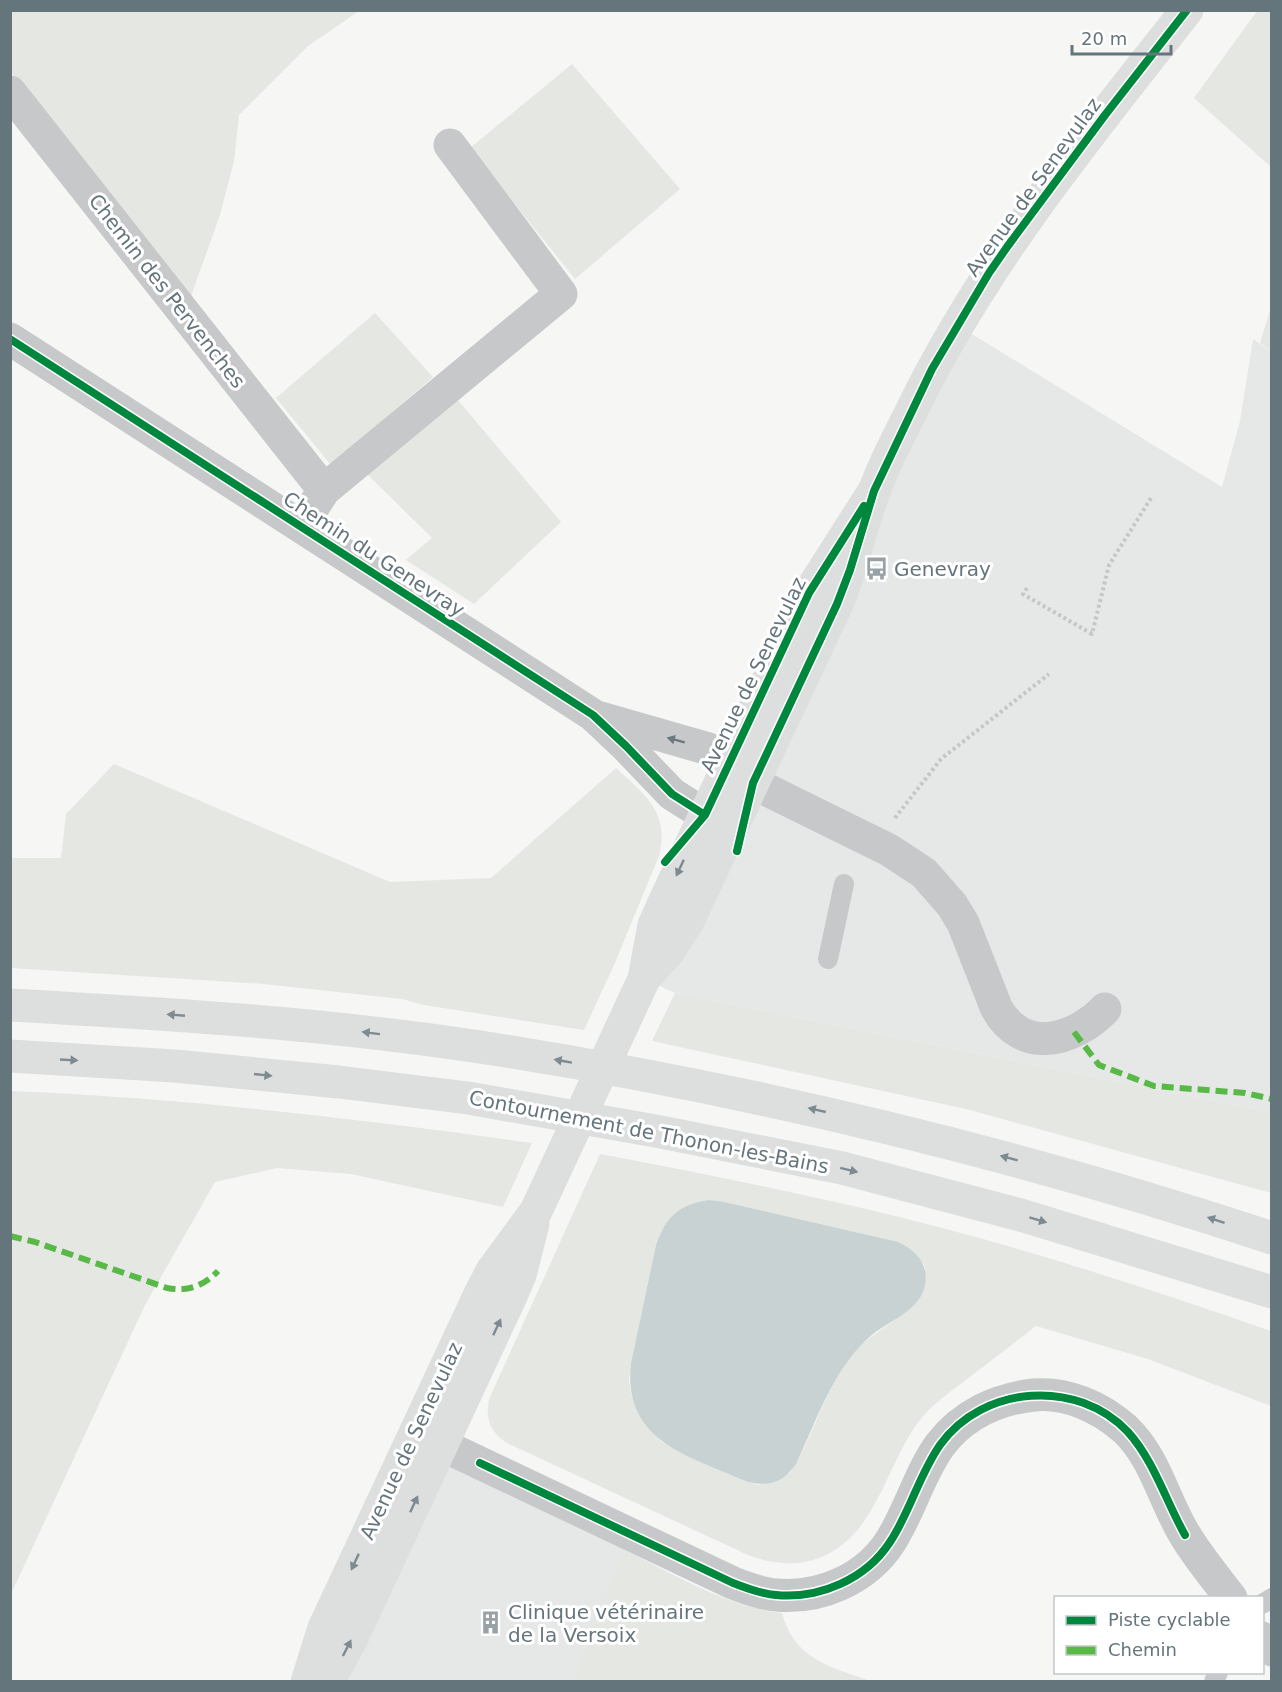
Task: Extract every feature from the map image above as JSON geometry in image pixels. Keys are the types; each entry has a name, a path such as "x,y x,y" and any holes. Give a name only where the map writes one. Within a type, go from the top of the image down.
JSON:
{"main road":[{"name":"Avenue de Senevulaz","path":"718,822 731,759 809,593 874,491 932,369 989,273 1084,142 1187,10"},
{"name":"Avenue de Senevulaz","path":"307,1682 324,1628 520,1275 536,1210 644,979 654,926 718,822 753,783 844,587 874,491"},
{"path":"731,759 753,783"},
{"path":"10,1005 173,1014 349,1031 491,1049 684,1082 935,1138 1165,1203 1272,1238"},
{"name":"Contournement de Thonon-les-Bains","path":"10,1056 176,1066 350,1084 468,1098 661,1132 842,1168 1024,1216 1272,1292"},
{"name":"Avenue de Senevulaz","path":"328,1682 351,1640 428,1439"}],"street":[{"name":"Chemin des Pervenches","path":"10,92 324,490"},
{"path":"302,526 324,490 561,294 450,145"},
{"name":"Chemin du Genevray","path":"10,339 593,716 626,746 672,794 718,822"},
{"name":"Chemin du Genevray","path":"593,716 709,749 731,759"},
{"path":"753,783 889,850 924,873 952,905 963,923 996,1007 1002,1018 1016,1031 1037,1038 1062,1037 1086,1026 1105,1009"},
{"path":"428,1439 733,1583 754,1591 797,1596 819,1593 839,1585 859,1574 875,1560 889,1543 940,1445 974,1413 996,1403 1018,1397 1042,1395 1065,1397 1088,1405 1108,1416 1127,1431 1142,1448 1185,1535 1230,1596"}],"lane":[{"path":"828,959 844,884"}],"path":[{"path":"1027,588 1023,594 1092,634 1109,565 1151,498"},
{"path":"891,823 941,759 1049,674"}],"shaded area":[{"path":"10,11 359,11 308,46 239,115 234,161 220,215 191,296 11,72"},
{"path":"1257,11 1271,11 1271,167 1194,98"},
{"path":"572,64 680,189 575,279 470,148"},
{"path":"1271,307 1271,352 1260,343"},
{"path":"375,313 433,377 331,465 276,398"},
{"path":"957,325 1222,487 1240,421 1253,339 1271,352 1271,1112 675,993 644,979"},
{"path":"457,399 561,522 474,604 406,560 432,538 367,474"},
{"path":"114,764 390,882 491,878 616,768 653,806 661,827 662,841 659,856 614,965 584,1030 424,1005 402,999 264,984 11,968 11,858 61,858 66,814"},
{"path":"675,993 1271,1112 1271,1193 966,1109 652,1041"},
{"path":"11,1091 207,1104 532,1143 503,1207 351,1174 277,1168 215,1182 145,1305 11,1594"},
{"path":"600,1154 774,1188 946,1229 1110,1277 1271,1331 1271,1406 1148,1359 1036,1326 930,1408 907,1439 878,1498 854,1534 839,1548 819,1558 801,1563 766,1561 748,1555 507,1443 496,1434 490,1423 488,1404","holes":["710,1200 924,1264 925,1280 920,1294 901,1315 852,1355 826,1398 806,1444 790,1473 759,1485 661,1441 632,1397 629,1380 631,1363 656,1245 664,1226 682,1208"]},
{"path":"709,1200 898,1242 905,1245 921,1260 926,1274 924,1289 915,1303 902,1315 873,1334 847,1362 828,1394 796,1464 786,1475 775,1482 763,1484 748,1482 683,1454 664,1442 649,1429 637,1411 631,1390 631,1363 660,1235 664,1226 682,1208"},
{"path":"430,1440 631,1534 572,1681 318,1682"},
{"path":"624,1550 721,1597 761,1610 782,1613 795,1641 805,1651 828,1665 870,1681 572,1681"}],"marked path":[{"path":"1074,1032 1099,1065 1154,1086 1245,1093 1272,1099"},
{"path":"10,1236 35,1242 167,1288 195,1287 207,1281 218,1271"}],"cycle path":[{"path":"737,851 753,783 837,604 874,491 932,369 1007,247 1187,10"},
{"path":"10,339 593,715 672,794 705,815"},
{"path":"665,862 705,815 809,593 864,506"},
{"path":"480,1463 733,1583 770,1594 809,1594 825,1590 855,1576 880,1555 897,1530 940,1445 958,1425 980,1410 1005,1400 1031,1396 1057,1397 1083,1403 1107,1415 1128,1432 1152,1468 1185,1535"}],"place":[{"name":"Genevray","path":"876,569"},
{"name":"Clinique vétérinaire de la Versoix","path":"490,1623"}]}
